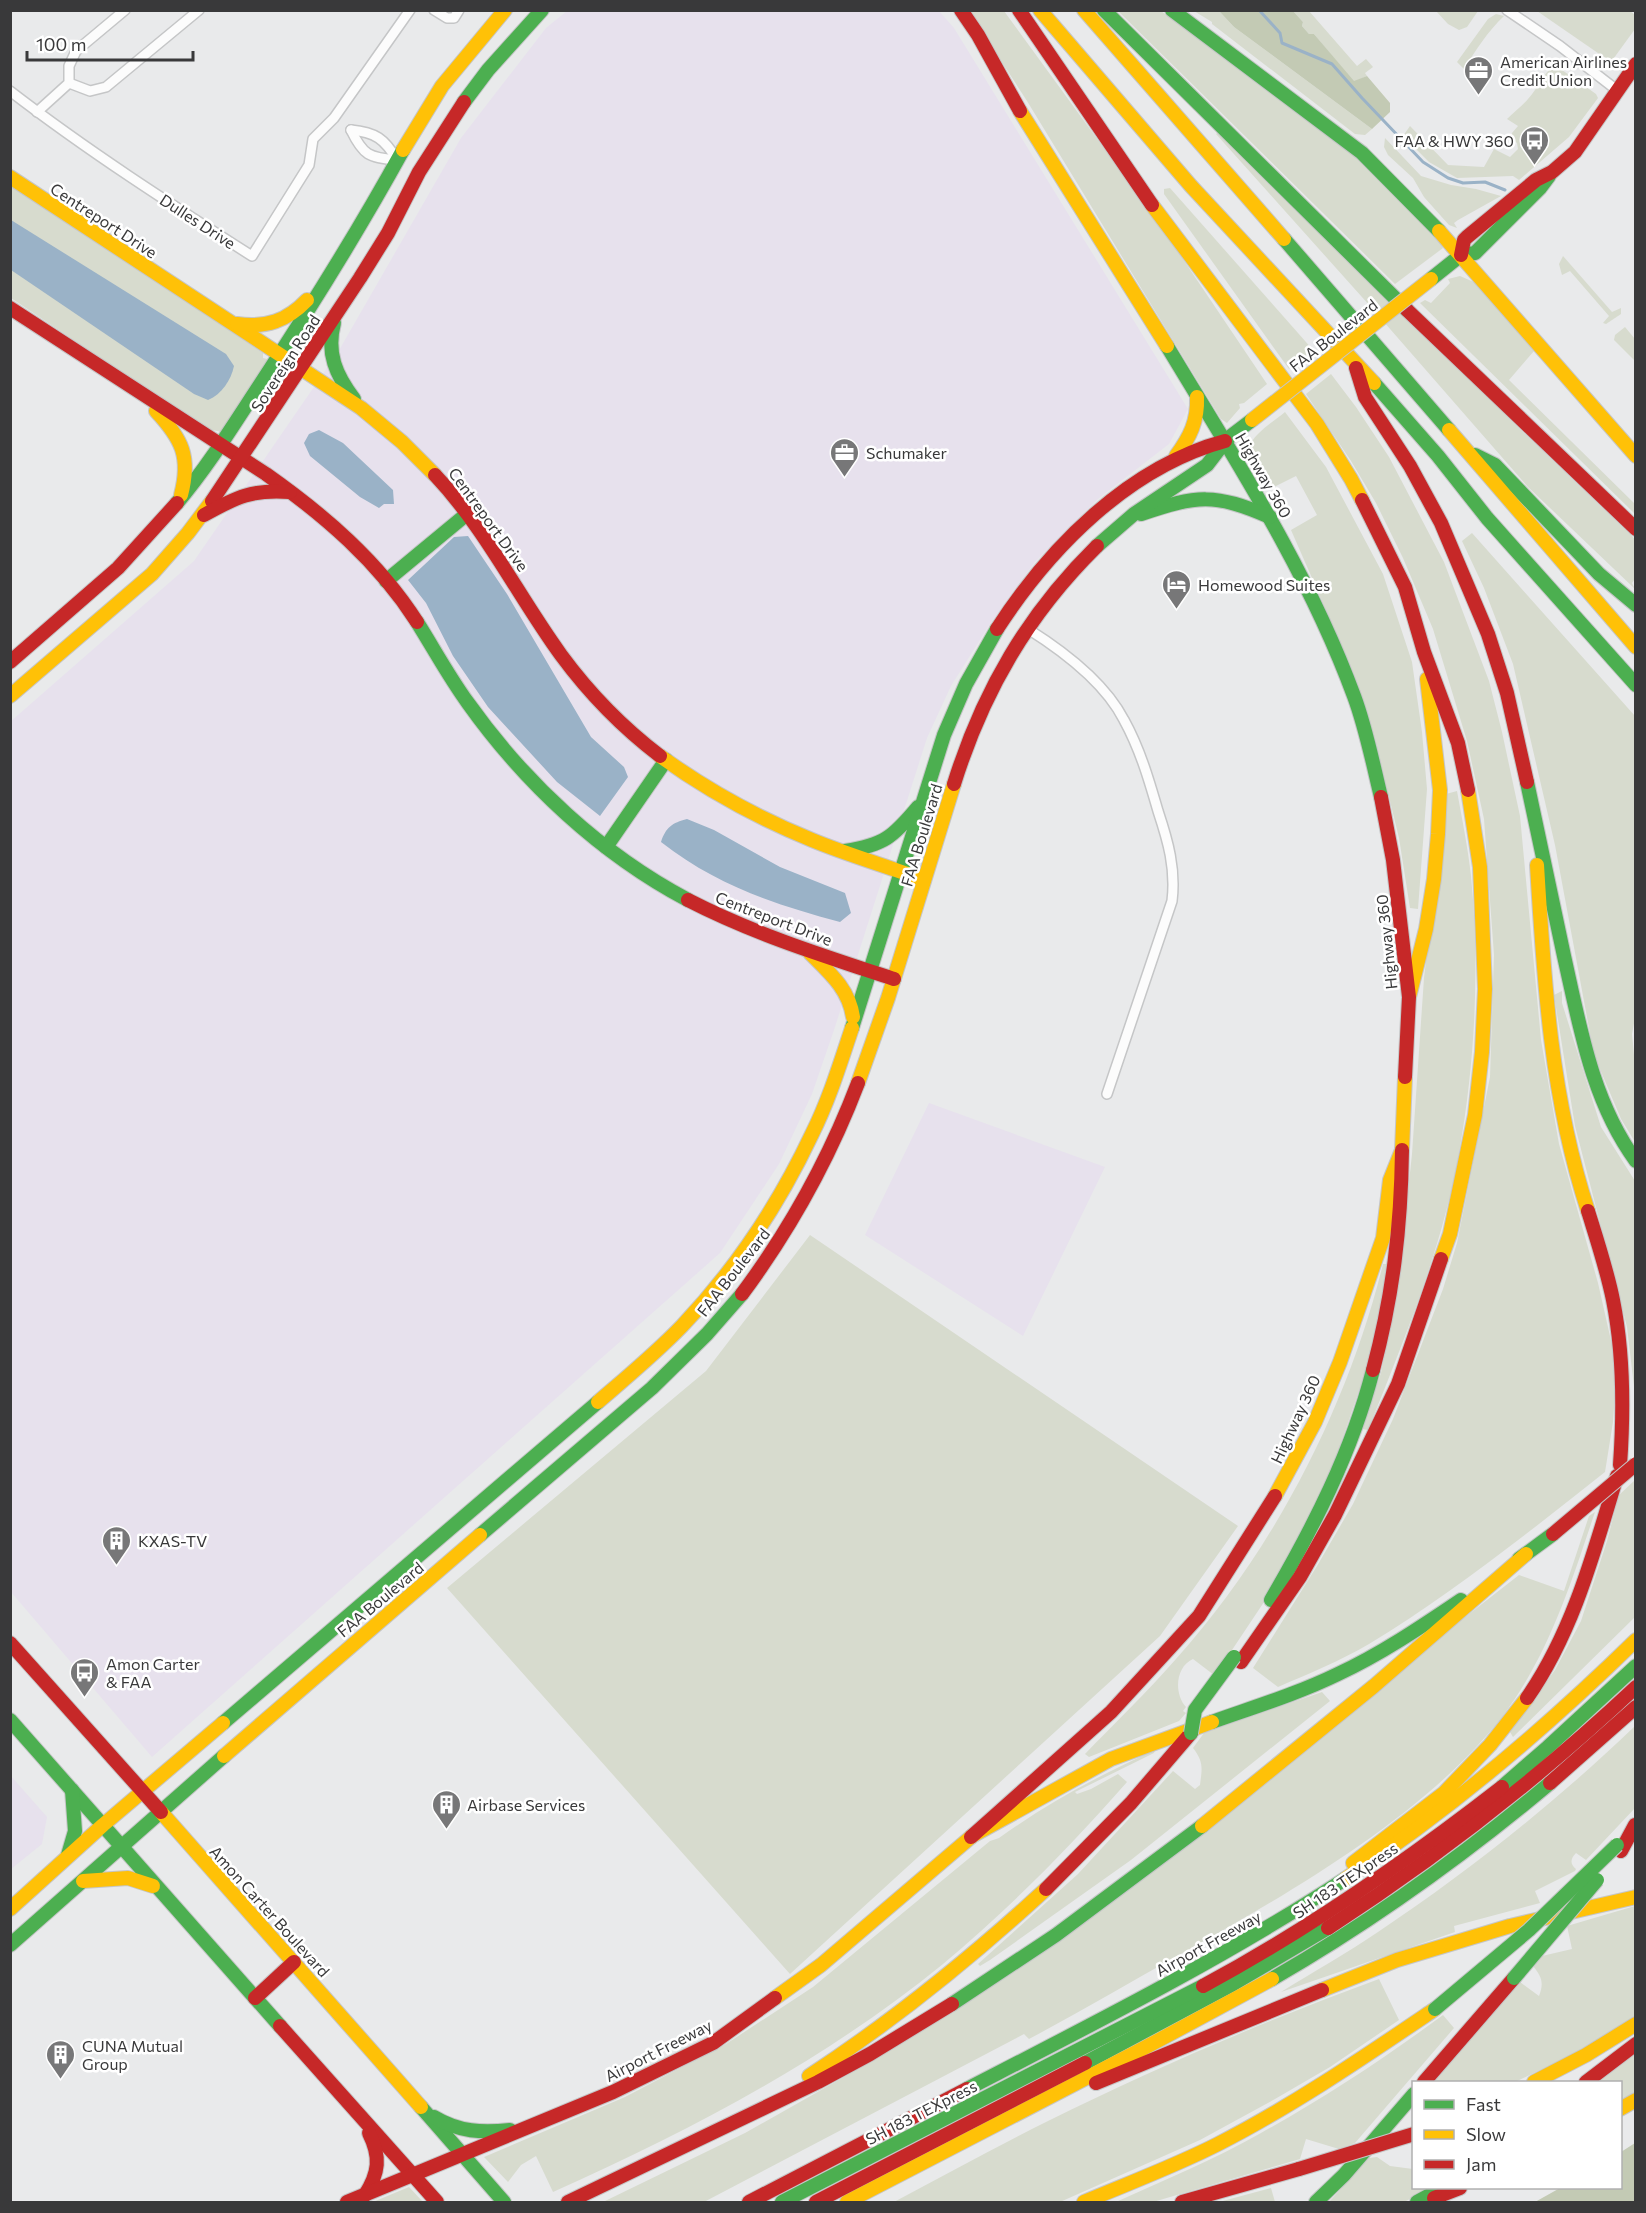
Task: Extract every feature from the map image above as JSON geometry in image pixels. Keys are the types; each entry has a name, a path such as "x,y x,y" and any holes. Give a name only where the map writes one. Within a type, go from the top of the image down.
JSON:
{"main road":[{"name":"Sovereign Road","path":"10,662 118,568 201,476 336,266 442,86 505,10"},
{"name":"Sovereign Road","path":"10,696 152,574 200,516 302,369 388,233 419,172 453,116 481,79 542,10"},
{"name":"Highway 360","path":"961,10 978,34 1017,106 1225,441 1270,517 1323,621 1355,698 1369,747 1393,860 1409,997 1402,1149 1390,1180 1383,1238 1340,1362 1314,1422 1281,1487 1199,1616 1111,1712 972,1836"},
{"path":"1019,10 1139,187 1334,450 1379,531 1405,587 1424,652 1458,743 1480,867 1485,989 1482,1052 1473,1125 1450,1234 1398,1384 1335,1515 1300,1577 1237,1660"},
{"path":"1040,10 1191,186 1353,359 1438,456 1487,518 1635,685"},
{"path":"1084,10 1635,647"},
{"path":"1104,10 1428,330 1635,529"},
{"path":"1172,10 1362,153 1461,255 1635,456"},
{"name":"FAA Boulevard","path":"10,1945 331,1662 652,1388 696,1346 738,1299 774,1250 827,1160 862,1076 957,774 975,726 1005,663 1028,629 1079,565 1131,517 1211,463 1225,441 1461,255 1464,240 1467,237 1536,180 1552,172 1583,142 1635,64"},
{"path":"397,160 419,172"},
{"name":"Centreport Drive","path":"10,177 361,408 408,446 443,482 468,513 569,665 609,711 637,738 666,760 734,804 842,851 924,880"},
{"path":"232,324 251,327 282,321 297,312 336,266"},
{"name":"Centreport Drive","path":"10,308 292,493 315,509 345,536 386,581 411,614 463,698 496,741 537,787 606,847 675,893 711,912 806,950 894,979"},
{"path":"339,310 332,331 330,348 333,366 346,390 361,408"},
{"path":"1353,359 1365,397 1410,466 1441,523 1488,634 1507,693 1583,1042 1598,1091 1625,1146 1635,1161"},
{"path":"140,394 176,432 183,450 186,479 180,500"},
{"path":"1172,460 1190,439 1194,429 1198,410 1197,395"},
{"name":"FAA Boulevard","path":"10,1909 103,1825 636,1369 681,1326 720,1282 779,1197 813,1132 853,1024 936,758 967,682 1008,613 1047,564 1103,507 1136,482 1172,460 1200,446 1225,441"},
{"path":"1467,451 1495,465 1599,574 1635,606"},
{"path":"200,516 252,491 292,493"},
{"path":"1131,517 1171,504 1209,498 1227,500 1270,517"},
{"path":"386,581 468,513"},
{"path":"1008,613 1028,629"},
{"path":"1409,997 1426,929 1434,879 1440,790 1424,652"},
{"path":"606,847 666,760"},
{"path":"842,851 864,848 885,841 896,834 923,800"},
{"path":"1533,811 1543,969 1559,1096 1573,1165 1612,1296 1620,1339 1624,1410 1620,1465"},
{"path":"806,950 840,985 853,1006 853,1024"},
{"path":"695,2143 822,2068 876,2030 972,1956 1032,1904 1095,1843 1163,1768 1191,1733 1294,1562 1327,1499 1360,1414 1378,1358 1396,1265 1403,1176 1402,1149"},
{"path":"753,1237 774,1250"},
{"path":"1310,1902 1372,1846 1441,1795 1509,1723 1532,1692 1553,1654 1572,1610 1590,1563 1620,1465 1635,1427"},
{"path":"972,1836 1014,1814 1071,1779 1131,1751 1317,1684 1367,1659 1417,1630 1526,1554 1635,1464"},
{"path":"568,2202 695,2143 828,2077 945,2009 1109,1897 1272,1770 1426,1642 1526,1554"},
{"path":"420,1555 436,1573"},
{"name":"Airport Freeway","path":"749,2202 1202,1966 1310,1902 1379,1856 1473,1786 1560,1712 1635,1641"},
{"name":"Amon Carter Boulevard","path":"10,1643 504,2202"},
{"name":"SH 183 TEXpress","path":"782,2202 1189,1994 1258,1956 1338,1906 1430,1842 1513,1778 1590,1710 1635,1666"},
{"name":"SH 183 TEXpress","path":"816,2202 1182,2012 1311,1939 1393,1885 1476,1824 1559,1757 1635,1687"},
{"path":"847,2202 1266,1982 1372,1917 1496,1827 1567,1769 1635,1707"},
{"path":"10,1720 437,2202"},
{"path":"63,1862 73,1846 76,1828 72,1790"},
{"path":"1425,2081 1514,1978 1635,1825"},
{"name":"Airport Freeway","path":"347,2202 614,2092 713,2043 821,1965 972,1836"},
{"path":"1084,2202 1161,2171 1273,2113 1329,2080 1435,2009 1565,1899 1619,1848"},
{"path":"83,1881 128,1878 144,1881 157,1888"},
{"path":"1597,1905 1635,1886"},
{"path":"1006,2120 1397,1960 1510,1926 1635,1898"},
{"path":"255,1998 294,1962"},
{"path":"1536,2081 1575,2062 1618,2037 1635,2024"},
{"path":"1587,2081 1635,2044"},
{"path":"1317,2202 1344,2175 1412,2095"},
{"path":"1622,2108 1635,2100"},
{"path":"419,2106 443,2123 477,2133 524,2129"},
{"path":"361,2118 376,2146 380,2164 375,2180 365,2195"},
{"path":"1182,2202 1412,2134"},
{"path":"1417,2202 1440,2189"},
{"path":"1424,2202 1455,2189"}],"street":[{"path":"37,112 69,83 69,66 76,51 125,10"},
{"path":"69,83 90,92 106,87 199,10"},
{"name":"Dulles Drive","path":"10,91 141,185 252,256 309,165 313,139 334,118 410,10"},
{"path":"434,10 447,18 454,18 459,10"},
{"path":"1507,10 1560,46 1618,91"},
{"path":"351,130 368,131 388,144 397,160 377,159 359,147 351,130"},
{"path":"1028,629 1061,651 1102,691 1123,718 1144,762 1173,869 1172,901 1107,1094"}],"shaded area":[{"path":"567,11 939,11 954,28 1188,409 1169,444 1098,499 1035,562 990,624 951,686 927,738 812,1094 779,1164 720,1253 152,1757 11,1592 10,722 194,561 338,352 461,138 546,28"},
{"path":"969,11 1004,11 1162,228 1267,384 1244,403 1239,404 1240,408 1227,423 1221,419 1027,101"},
{"path":"1118,11 1161,11 1351,153 1398,196 1439,240 1443,248 1395,284"},
{"path":"1194,11 1219,11 1234,27 1372,129 1365,135 1355,134 1212,22"},
{"path":"1293,11 1309,11 1357,66 1366,59 1373,67 1365,73 1367,76 1354,82 1314,34 1309,34 1302,26 1303,22"},
{"path":"1436,11 1478,11 1467,27 1459,30 1448,24"},
{"path":"1537,11 1630,11 1635,15 1635,29 1611,62"},
{"path":"1496,14 1504,16 1487,34 1464,69 1457,62 1488,19"},
{"path":"1555,65 1596,94 1598,98 1569,137 1519,180 1513,176 1457,178 1429,162 1403,136 1410,126 1448,165 1484,167 1494,149 1510,157 1518,149 1517,143 1512,139 1512,133 1518,126 1507,119 1528,99 1547,72"},
{"path":"1219,131 1525,434 1635,539 1635,579 1632,583 1635,589 1528,487 1216,134"},
{"path":"1385,138 1421,176 1501,196 1458,220 1454,223 1457,228 1449,225 1424,197 1413,178 1388,155 1384,147"},
{"path":"10,184 263,353 263,358 267,359 266,366 222,432 207,429 11,298"},
{"path":"1170,188 1313,350 1289,369 1164,194 1164,189"},
{"path":"1563,256 1612,312 1621,308 1621,314 1606,324 1603,323 1609,316 1570,271 1562,275 1559,264"},
{"path":"1460,276 1476,283 1534,351 1509,380 1635,504 1635,514 1420,303 1425,300 1431,303 1450,283 1448,279"},
{"path":"1625,327 1635,339 1635,361 1614,340 1615,335"},
{"path":"1331,374 1389,457 1444,562 1489,681 1520,816 1541,1040 1559,1144 1598,1283 1612,1345 1615,1393 1605,1472 1490,1562 1400,1625 1347,1656 1278,1687 1253,1668 1353,1504 1393,1419 1443,1289 1457,1243 1490,1077 1494,955 1484,819 1467,741 1433,629 1403,558 1376,503 1306,394"},
{"path":"1285,412 1326,467 1383,574 1412,662 1427,789 1418,909 1410,908 1399,838 1375,739 1354,674 1291,530 1317,515 1296,476 1268,490 1248,463 1247,455 1253,440 1265,427"},
{"path":"1472,533 1635,716 1636,1013 1632,1034 1636,1076 1635,1142 1621,1119 1594,1055 1555,845 1513,664 1484,588 1462,541"},
{"path":"1457,791 1467,844 1474,911 1474,1015 1469,1085 1459,1153 1443,1224 1421,1294 1368,1430 1362,1429 1381,1373 1398,1286 1412,1154 1424,978 1446,794"},
{"path":"1562,991 1562,1003 1601,1127 1635,1181 1635,1395 1627,1327 1575,1126 1554,995"},
{"path":"929,1103 1105,1167 1023,1336 865,1235"},
{"path":"810,1235 1238,1526 1160,1636 790,1974 447,1588 706,1371"},
{"path":"1383,1264 1388,1264 1374,1347 1330,1475 1268,1596 1214,1675 1193,1659 1183,1668 1178,1688 1186,1707 1183,1711 1186,1713 1179,1721 1089,1757 1085,1754 1165,1671 1212,1617 1275,1524 1328,1423 1350,1370"},
{"path":"1635,1480 1635,1617 1513,1737 1510,1732 1555,1670 1581,1621 1619,1495"},
{"path":"1595,1512 1546,1644 1519,1693 1502,1717 1470,1753 1434,1787 1395,1820 1352,1850 1265,1906 1048,2029 1029,2039 1024,2034 704,2202 603,2202 745,2133 844,2077 997,1983 1519,1575 1564,1591 1589,1516"},
{"path":"1322,1692 1330,1701 1131,1860 990,1960 980,1966 978,1964 1078,1874 1173,1771 1195,1789 1200,1785 1201,1766 1199,1757 1193,1748 1204,1733"},
{"path":"1635,1726 1635,1808 1586,1860 1576,1853 1572,1861 1575,1871 1535,1891 1540,1903 1454,1926 1455,1932 1281,1992 1378,1932 1445,1885 1511,1835"},
{"path":"1155,1750 1154,1753 1075,1792 1077,1794 1091,1789 1118,1774 1127,1782 1038,1877 968,1943 898,1999 804,2062 756,2091 656,2144 553,2192 536,2156 521,2165 508,2182 484,2157 625,2097 726,2044 813,1987 990,1841 999,1838 1075,1790"},
{"path":"10,1775 47,1817 42,1844 11,1869"},
{"path":"1635,1906 1635,2017 1586,2048 1517,2081 1434,2081 1520,1982 1539,1996 1541,1980 1533,1966 1542,1956 1572,1949 1567,1926"},
{"path":"1379,1979 1399,2020 1330,2067 1200,2140 1060,2202 894,2202 1029,2131 1129,2082 1253,2028"},
{"path":"1443,2015 1454,2028 1355,2143 1339,2149 1306,2139 1300,2159 1153,2202 1116,2202 1244,2143 1285,2120 1354,2077"},
{"path":"1635,2052 1635,2092 1622,2100 1622,2081 1598,2081"},
{"path":"1377,2157 1390,2166 1412,2169 1412,2189 1430,2189 1404,2202 1329,2202 1369,2158"},
{"path":"409,2187 423,2202 373,2202"},
{"path":"1271,2188 1275,2202 1219,2202"}],"green space":[{"path":"1219,11 1293,11 1303,22 1302,26 1309,34 1314,34 1354,81 1367,76 1390,103 1390,112 1372,129 1234,27"},
{"path":"1635,2143 1635,2202 1535,2202 1558,2189 1622,2189 1622,2151"}],"water":[{"path":"11,220 226,354 234,366 225,386 208,400 194,394 11,270"},
{"path":"319,430 343,443 393,490 394,504 384,504 379,508 360,497 310,456 304,443 309,434"},
{"path":"468,536 507,594 591,737 624,767 628,777 600,816 557,782 488,707 453,656 426,603 408,580 454,537"},
{"path":"687,819 714,830 780,867 845,893 851,913 840,922 815,915 768,900 703,870 661,842 670,826"}],"waterway":[{"path":"1259,10 1280,33 1282,43 1332,64 1423,162 1448,178 1463,183 1485,182 1505,190"}],"traffic: fast":[{"path":"464,102 488,70 542,10"},
{"path":"1104,10 1407,310"},
{"path":"1172,10 1362,153 1439,231"},
{"path":"177,503 221,444 298,326 352,239 403,150"},
{"path":"1431,279 1461,255 1475,253 1540,188 1549,176"},
{"path":"1284,239 1449,430"},
{"path":"334,323 331,344 334,363 354,399"},
{"path":"1167,346 1269,516 1315,604 1336,650 1358,708 1381,797"},
{"path":"1374,383 1438,456 1487,518 1636,685"},
{"path":"1097,546 1134,514 1207,465 1227,439 1252,420"},
{"path":"1475,455 1495,465 1599,574 1636,605"},
{"path":"1141,514 1177,503 1206,499 1235,504 1270,517"},
{"path":"386,581 468,513"},
{"path":"417,622 448,673 490,733 540,788 595,839 656,882 688,900"},
{"path":"852,1028 944,735 966,684 997,629"},
{"path":"606,847 666,760"},
{"path":"1527,782 1582,1036 1608,1114 1636,1161"},
{"path":"845,851 869,846 887,838 902,826 918,807"},
{"path":"480,1535 652,1388 707,1334 742,1294"},
{"path":"1271,1600 1302,1545 1343,1460 1373,1370"},
{"path":"223,1723 598,1402"},
{"path":"1519,1559 1553,1534"},
{"path":"1212,1722 1291,1694 1354,1666 1401,1640 1461,1600"},
{"path":"1191,1733 1195,1710 1234,1657"},
{"path":"1502,1787 1636,1666"},
{"path":"10,1720 280,2026"},
{"path":"10,1945 224,1756"},
{"path":"1272,1979 1345,1935 1416,1887 1550,1783"},
{"path":"68,1855 75,1831 72,1790"},
{"path":"952,2004 1056,1935 1202,1826"},
{"path":"1435,2009 1529,1930 1617,1845"},
{"path":"967,2089 1206,1963 1345,1879"},
{"path":"1514,1978 1597,1880"},
{"path":"1085,2063 1233,1984 1328,1928"},
{"path":"782,2202 1203,1986"},
{"path":"1316,2202 1344,2175 1412,2096"},
{"path":"421,2107 504,2202"},
{"path":"434,2117 452,2126 471,2130 510,2130"},
{"path":"1417,2202 1441,2189"}],"traffic: slow":[{"path":"403,150 442,86 505,10"},
{"path":"1040,10 1191,186 1374,383"},
{"path":"1084,10 1284,239"},
{"path":"1020,111 1167,346"},
{"path":"10,177 361,408 402,442 435,475"},
{"path":"1152,205 1317,424 1362,500"},
{"path":"1439,231 1636,456"},
{"path":"1252,420 1431,279"},
{"path":"237,324 267,324 284,318 307,300"},
{"path":"1176,456 1192,428 1197,397"},
{"path":"156,411 172,431 182,449 185,470 181,495"},
{"path":"1449,430 1636,647"},
{"path":"10,696 152,574 212,501"},
{"path":"1409,997 1426,929 1438,834 1440,790 1427,679"},
{"path":"660,756 715,792 772,822 826,845 924,880"},
{"path":"858,1083 888,998 954,784"},
{"path":"1441,1259 1450,1234 1475,1115 1482,1052 1485,989 1480,867 1468,790"},
{"path":"1537,865 1546,997 1557,1083 1575,1169 1588,1211"},
{"path":"810,953 843,989 853,1017"},
{"path":"598,1402 682,1326 720,1282 755,1235 785,1186 818,1121 852,1028"},
{"path":"1275,1496 1315,1422 1340,1362 1383,1238 1390,1180 1402,1150 1405,1077"},
{"path":"224,1756 480,1535"},
{"path":"1202,1826 1374,1686 1526,1554"},
{"path":"1345,1879 1422,1825 1496,1767 1636,1640"},
{"path":"1353,1863 1444,1793 1490,1745 1527,1698"},
{"path":"972,1836 1111,1759 1212,1722"},
{"path":"10,1909 103,1825 223,1723"},
{"path":"161,1812 421,2107"},
{"path":"775,1998 821,1965 971,1837"},
{"path":"83,1881 128,1878 153,1886"},
{"path":"809,2076 871,2033 931,1987 1046,1889"},
{"path":"1322,1990 1397,1960 1510,1926 1636,1897"},
{"path":"847,2202 1272,1979"},
{"path":"1084,2202 1185,2160 1246,2129 1328,2080 1435,2009"},
{"path":"1536,2081 1586,2055 1636,2024"},
{"path":"1622,2108 1636,2100"}],"traffic: jam":[{"path":"961,10 978,35 1020,111"},
{"path":"1019,10 1152,205"},
{"path":"1461,255 1464,240 1467,237 1536,180 1552,172 1575,152 1636,64"},
{"path":"212,501 360,278 388,233 419,172 464,102"},
{"path":"10,308 266,474 309,506 349,540 367,559 402,600 417,622"},
{"path":"1407,310 1636,529"},
{"path":"1356,368 1365,397 1410,466 1441,523 1488,634 1507,693 1527,782"},
{"path":"997,629 1041,569 1095,514 1125,490 1156,470 1190,453 1225,441"},
{"path":"435,475 470,518 545,633 572,669 619,721 660,756"},
{"path":"204,515 226,503 255,493 290,492"},
{"path":"1362,500 1405,587 1424,652 1458,743 1468,790"},
{"path":"10,662 118,568 177,503"},
{"path":"954,784 979,717 1010,656 1050,599 1097,546"},
{"path":"1381,797 1393,860 1409,997 1405,1077"},
{"path":"688,900 764,934 894,979"},
{"path":"742,1294 793,1218 835,1139 858,1083"},
{"path":"1373,1370 1386,1315 1395,1261 1402,1150"},
{"path":"1588,1211 1611,1289 1617,1321 1622,1403 1620,1465"},
{"path":"1241,1662 1300,1577 1335,1515 1398,1384 1441,1259"},
{"path":"1553,1534 1636,1464"},
{"path":"1527,1698 1543,1673 1570,1619 1591,1562 1617,1476"},
{"path":"971,1837 1111,1712 1199,1616 1275,1496"},
{"path":"10,1643 161,1812"},
{"path":"1328,1928 1409,1873 1487,1815 1563,1753 1636,1687"},
{"path":"1550,1783 1636,1707"},
{"path":"1046,1889 1131,1803 1191,1733"},
{"path":"1203,1986 1281,1941 1357,1893 1502,1787"},
{"path":"1621,1851 1635,1825"},
{"path":"255,1998 294,1962"},
{"path":"1425,2081 1514,1978"},
{"path":"1096,2083 1322,1990"},
{"path":"347,2202 613,2092 713,2043 775,1998"},
{"path":"568,2202 818,2082 870,2054 952,2004"},
{"path":"280,2026 437,2202"},
{"path":"1587,2081 1636,2044"},
{"path":"816,2202 1085,2063"},
{"path":"749,2202 967,2089"},
{"path":"365,2195 377,2165 377,2157 369,2133"},
{"path":"1299,2169 1412,2135"},
{"path":"1182,2202 1299,2169"},
{"path":"1434,2198 1457,2189"}],"place":[{"name":"American Airlines Credit Union","path":"1479,96"},
{"name":"FAA & HWY 360","path":"1535,166"},
{"name":"Schumaker","path":"845,478"},
{"name":"Homewood Suites","path":"1177,610"},
{"name":"KXAS-TV","path":"117,1566"},
{"name":"Amon Carter & FAA","path":"85,1698"},
{"name":"Airbase Services","path":"446,1830"},
{"name":"CUNA Mutual Group","path":"61,2080"}]}
